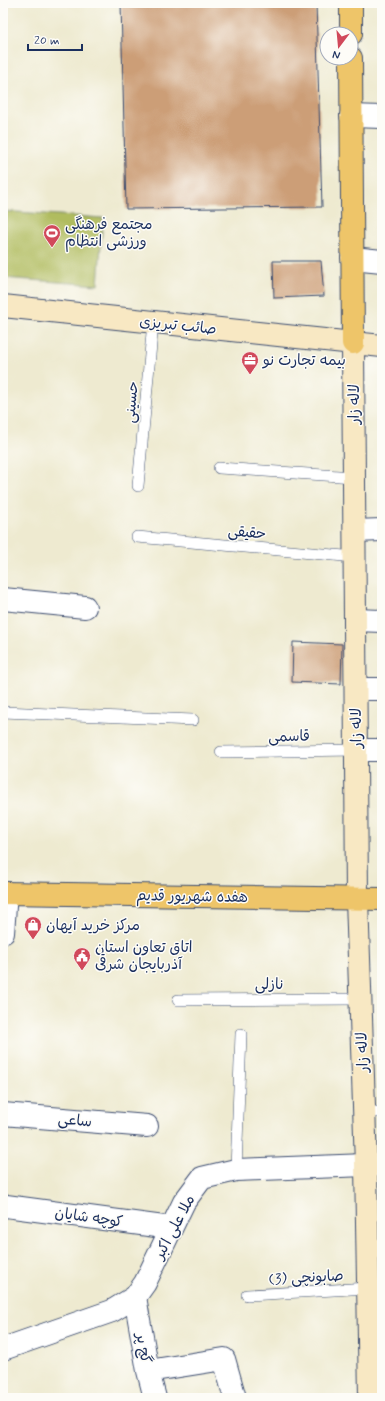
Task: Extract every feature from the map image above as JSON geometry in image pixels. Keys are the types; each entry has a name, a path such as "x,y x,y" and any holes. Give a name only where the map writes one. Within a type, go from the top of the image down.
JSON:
{"main road":[{"path":"350,3 351,26"},
{"name":"لاله زار","path":"351,66 357,899 360,999 373,1112 374,1165 375,1288 370,1398"},
{"name":"صائب تبریزی","path":"3,306 382,346"},
{"name":"هفده شهریور قدیم","path":"5,893 382,899"}],"street":[{"path":"351,116 382,117"},
{"path":"352,258 382,261"},
{"path":"355,531 382,530"},
{"path":"3,598 85,608"},
{"path":"355,620 382,621"},
{"path":"356,689 382,690"},
{"path":"356,750 382,750"},
{"path":"3,933 5,893"},
{"name":"ساعی","path":"3,1114 147,1126"},
{"name":"ملا علی اکبر","path":"3,1348 112,1311 135,1297 145,1283 184,1202 202,1178 236,1170 374,1165"},
{"name":"کوچه شایان","path":"6,1206 171,1228"},
{"name":"گچ پر","path":"135,1297 148,1371 155,1398"},
{"path":"148,1371 224,1359 235,1398"}],"lane":[{"name":"حسینی","path":"138,486 153,322"},
{"path":"219,468 354,477"},
{"name":"حقیقی","path":"137,537 355,557"},
{"path":"3,712 193,720"},
{"name":"قاسمی","path":"221,752 356,750"},
{"name":"نازلی","path":"178,1000 360,999"},
{"path":"236,1170 241,1034"},
{"name":"صابونچی (3)","path":"246,1295 375,1288"}],"green space":[{"name":"مجتمع فرهنگی ورزشی انتظام","path":"3,211 103,218 98,285 3,278"}],"building":[{"path":"121,3 316,3 322,207 126,209"},
{"path":"273,261 321,261 324,296 274,298"},
{"path":"293,642 342,644 341,684 292,682"}],"place":[{"name":"مجتمع فرهنگی ورزشی انتظام","path":"52,248"},
{"name":"بیمه تجارت نو","path":"250,375"},
{"name":"مرکز خرید آیهان","path":"33,940"},
{"name":"اتاق تعاون استان آذربایجان شرقی","path":"82,971"}]}
